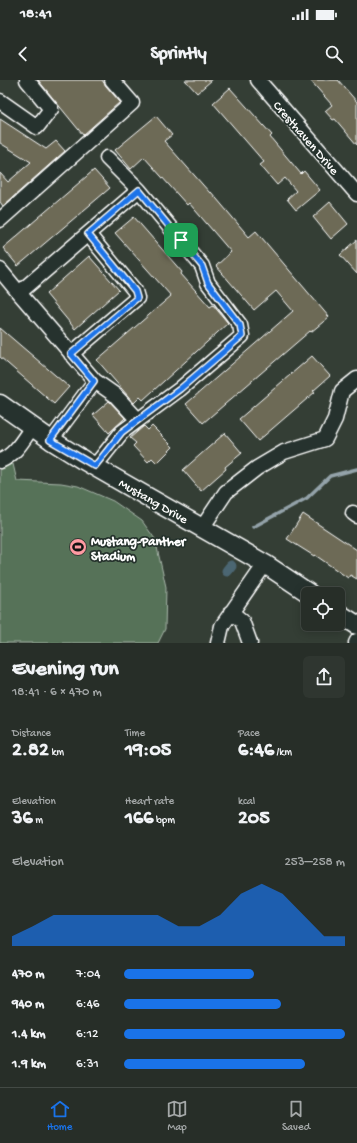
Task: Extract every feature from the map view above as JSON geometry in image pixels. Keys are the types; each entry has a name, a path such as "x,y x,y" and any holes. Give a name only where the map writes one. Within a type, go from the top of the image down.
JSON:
{"main road":[{"name":"Mustang Drive","path":"0,404 50,440 265,564 301,588"},
{"path":"345,617 357,625"}],"street":[{"path":"0,101 37,127 51,109 27,80"},
{"path":"1,219 132,103 112,80"},
{"name":"Cresthaven Drive","path":"258,80 357,194"},
{"path":"95,466 122,432 180,389 242,336 240,325 208,283 202,266 139,190 107,158"},
{"path":"20,294 139,190"},
{"path":"71,354 137,298 135,291 88,234"},
{"path":"0,270 94,381 115,395 138,420"},
{"path":"202,528 226,492 257,468 284,452 325,439 335,419 342,391 357,379"},
{"path":"50,440 94,381"},
{"path":"0,461 12,454 32,427"},
{"path":"218,643 222,626 265,564"},
{"path":"231,612 242,621 250,643"}],"green space":[{"name":"Mustang-Panther Stadium","path":"13,464 17,481 61,483 78,486 113,501 142,521 155,539 166,587 165,629 158,643 0,643 0,466"}],"building":[{"path":"38,80 102,80 120,102 83,135"},
{"path":"185,80 212,80 197,93"},
{"path":"310,80 338,80 357,102 357,145 335,119 333,120 325,111 332,105"},
{"path":"230,88 272,135 270,137 301,174 304,171 320,190 296,210 287,199 296,191 285,178 277,185 260,165 264,162 213,103"},
{"path":"156,116 172,135 164,141 210,193 211,192 249,237 256,231 329,317 311,332 310,331 203,423 186,404 293,311 276,291 254,310 216,266 231,252 189,203 187,205 144,157 131,169 115,150"},
{"path":"0,119 46,149 56,141 65,151 3,206 0,202 0,173 8,182 31,162 0,143"},
{"path":"94,170 110,188 18,266 3,248"},
{"path":"330,202 348,224 331,239 313,217"},
{"path":"134,217 210,307 213,305 228,323 143,400 140,397 134,403 97,360 171,296 115,233"},
{"path":"357,240 357,274 340,255"},
{"path":"89,256 119,290 75,329 46,294"},
{"path":"0,328 69,387 54,404 0,357"},
{"path":"312,356 330,376 313,391 315,392 258,441 239,419"},
{"path":"109,401 125,418 109,433 93,415"},
{"path":"144,426 148,430 152,426 173,447 157,463 152,458 148,462 133,446 136,443 130,438"},
{"path":"225,433 242,453 225,467 226,469 201,491 183,470"},
{"path":"303,514 357,550 357,579 350,575 348,578 315,555 314,556 287,539"}],"waterway":[{"path":"253,527 307,498 330,476 357,469"},
{"path":"227,571 231,566"}],"place":[{"name":"Mustang-Panther Stadium","path":"78,547"}],"route":[{"path":"139,190 181,240 202,266 208,283 240,325 242,336 180,389 122,432 95,466 50,440 94,381 71,354 137,298 135,291 88,234 139,190"}]}
